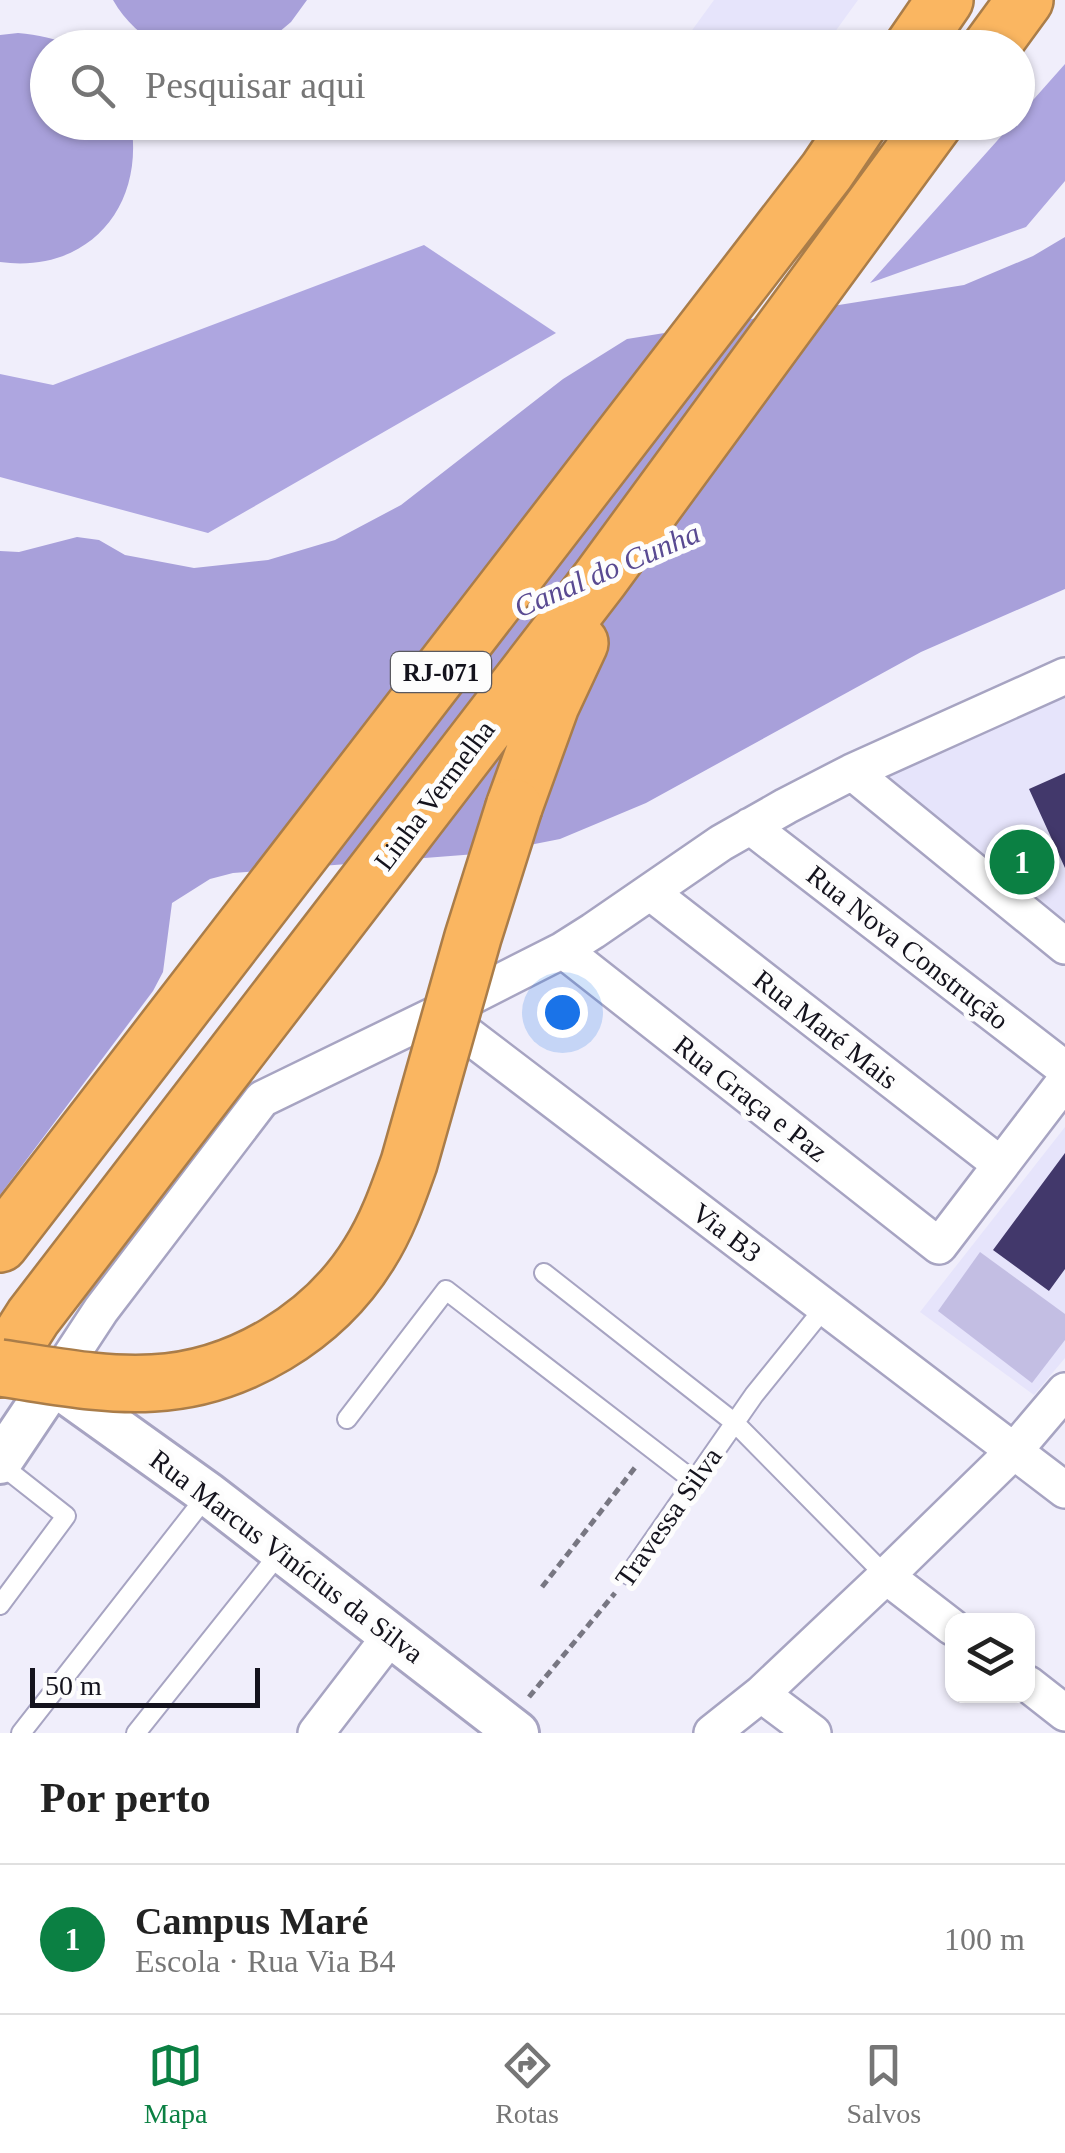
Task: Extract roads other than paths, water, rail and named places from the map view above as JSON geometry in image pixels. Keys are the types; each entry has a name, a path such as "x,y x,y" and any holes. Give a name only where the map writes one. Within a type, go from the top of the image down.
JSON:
{"highway":[{"path":"924,30 945,0"},
{"path":"1003,30 1025,0"},
{"name":"RJ-071","path":"0,1244 847,140"},
{"name":"Linha Vermelha","path":"0,1368 34,1317 663,496 922,140"},
{"path":"0,1368 121,1383 204,1377 260,1353 316,1316 352,1278 386,1223 409,1163 473,937 550,705 606,592 663,496"}],"street":[{"path":"0,1463 101,1310 262,1099 563,950 721,843 852,772 1065,676"},
{"path":"852,772 1065,946"},
{"name":"Rua Nova Construção","path":"750,826 1065,1069"},
{"name":"Rua Maré Mais","path":"650,892 1001,1166"},
{"name":"Rua Graça e Paz","path":"563,950 939,1246 1001,1166"},
{"name":"Via B3","path":"439,1014 1065,1490"},
{"path":"1001,1166 1065,1081"},
{"name":"Rua Marcus Vinícius da Silva","path":"53,1383 208,1494 512,1729"},
{"path":"712,1733 760,1694 886,1576 1014,1451 1065,1391"},
{"path":"886,1576 945,1622"},
{"path":"316,1733 392,1634"},
{"path":"1035,1689 1065,1713"},
{"path":"760,1694 813,1733"}],"lane":[{"path":"544,1273 735,1423 886,1576"},
{"path":"347,1419 446,1290 694,1481"},
{"name":"Travessa Silva","path":"629,1575 754,1395 825,1306"},
{"path":"0,1463 66,1516 0,1605"},
{"path":"20,1733 208,1494"},
{"path":"136,1733 282,1550"}],"water":[{"path":"113,0 307,0 282,30 138,30"},
{"path":"0,35 30,35 30,140 132,140 129,182 119,207 104,228 84,245 60,257 31,263 0,262"},
{"name":"Canal do Cunha","path":"1065,237 1065,589 921,652 646,803 560,839 489,853 233,873 210,879 172,903 163,972 153,991 0,1195 0,551 19,552 77,537 99,540 125,555 194,568 268,560 335,540 401,505 563,379 627,339 964,285 1033,256"}],"place":[{"name":"Campus Maré","path":"1022,862"}]}
